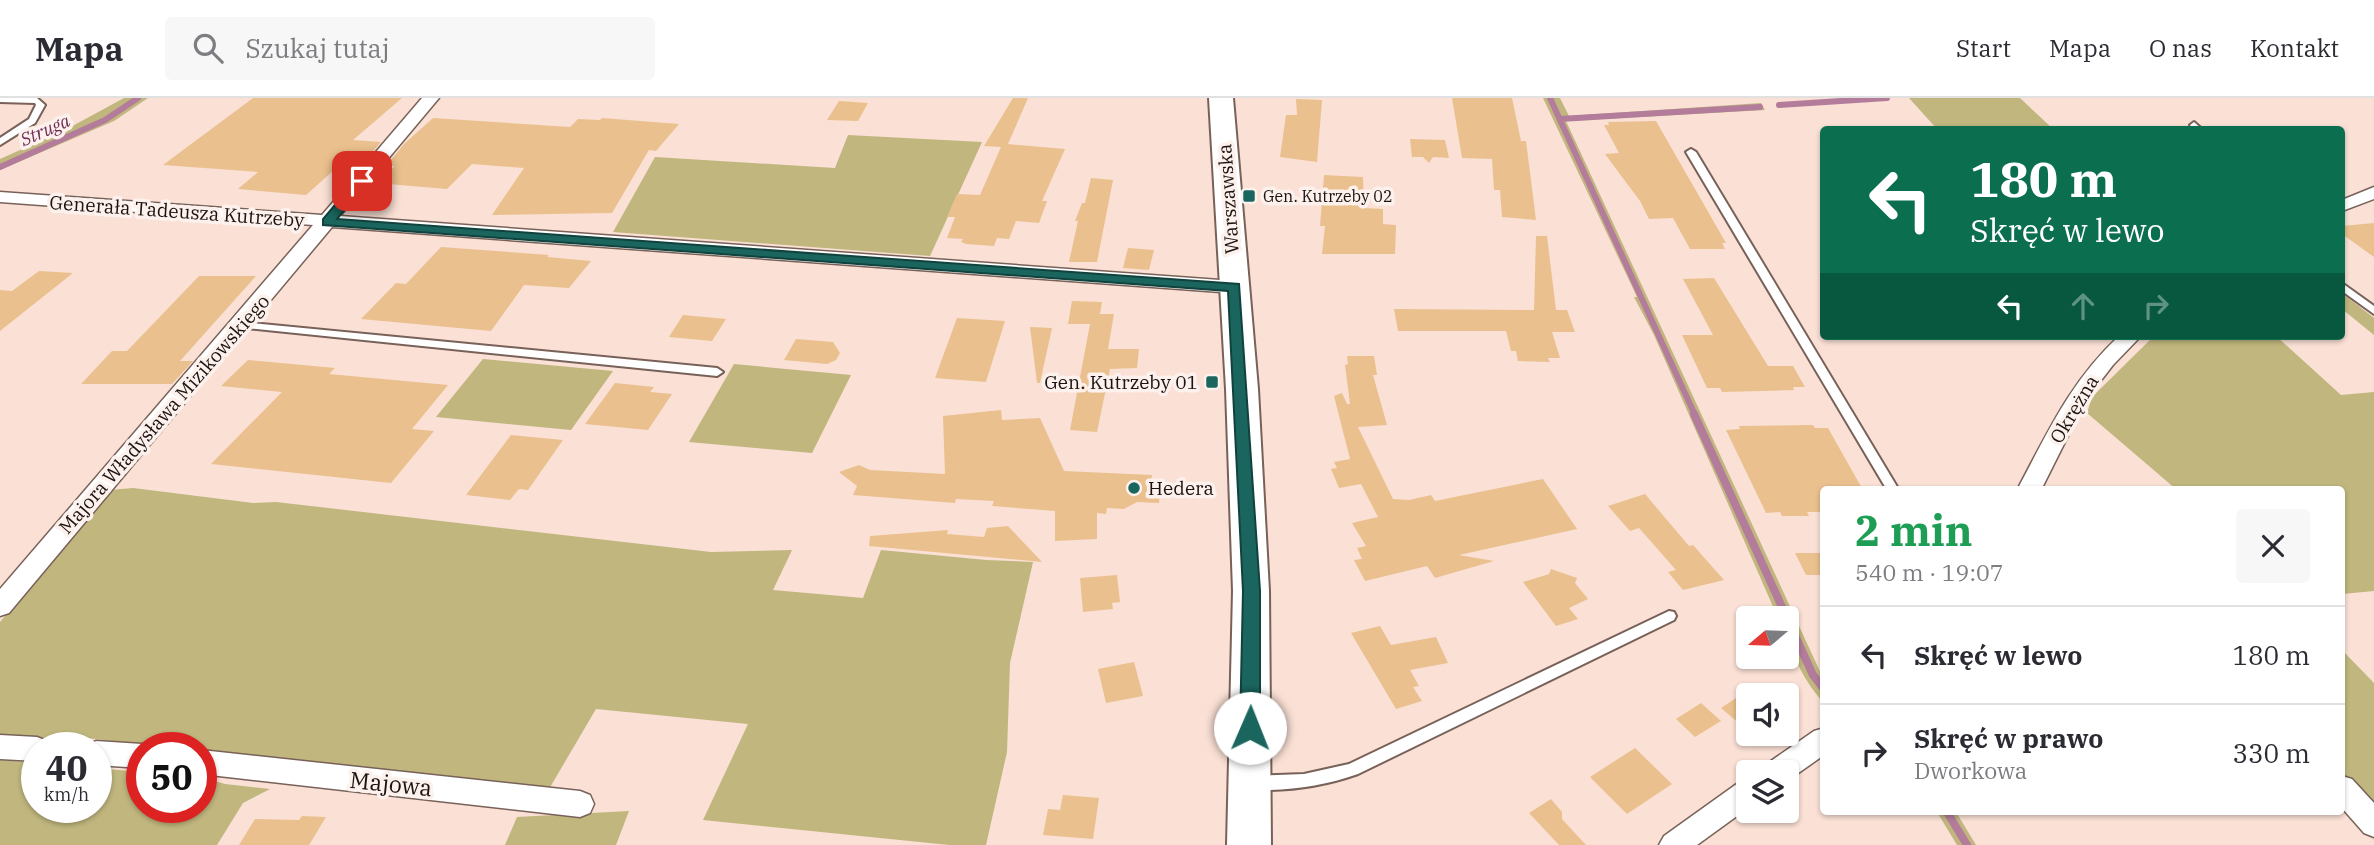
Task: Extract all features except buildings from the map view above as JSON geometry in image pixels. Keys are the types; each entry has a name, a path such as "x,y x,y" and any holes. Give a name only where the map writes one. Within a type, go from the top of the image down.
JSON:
{"main road":[{"name":"Warszawska","path":"1221,98 1251,591 1249,845"}],"street":[{"name":"Majora Władysława Mizikowskiego","path":"0,606 431,98"},
{"path":"2345,205 2374,192"},
{"name":"Generała Tadeusza Kutrzeby","path":"0,197 1234,287"},
{"name":"Okrężna","path":"2031,486 2077,397 2122,340"},
{"path":"1794,760 1820,742"},
{"path":"0,747 21,748"},
{"name":"Majowa","path":"217,764 580,804"},
{"path":"2345,791 2374,824"},
{"path":"1674,845 1736,801"}],"lane":[{"path":"0,99 37,101 41,105 32,121 0,142"},
{"path":"1691,152 1891,486"},
{"path":"2345,288 2374,311"},
{"path":"240,325 717,372"},
{"path":"1250,783 1285,785 1323,779 1353,769 1669,616"}],"shaded area":[{"path":"124,98 148,98 114,121 0,170 0,159 67,129"},
{"path":"1543,98 1560,98 1569,116 1761,103 1765,110 1566,121 1790,606 1773,606 1654,335 1634,297 1637,297"},
{"path":"1909,98 2020,98 2050,126 1934,126"},
{"path":"848,135 982,142 930,256 613,232 655,157 835,168"},
{"path":"2345,296 2374,318 2374,335 2345,311"},
{"path":"2150,340 2280,340 2341,395 2374,392 2374,591 2345,594 2345,486 2172,486 2087,413 2092,397"},
{"path":"483,359 613,371 571,430 436,417"},
{"path":"734,364 851,375 812,453 689,442"},
{"path":"133,488 253,503 276,502 711,552 792,550 773,590 863,598 881,550 1033,562 1010,663 1007,752 986,845 949,845 703,820 748,724 596,709 549,789 217,754 217,732 126,732 126,743 112,741 112,732 21,732 21,741 0,740 0,622 110,490"},
{"path":"1799,626 1820,671 1820,698 1799,665"},
{"path":"2345,653 2374,683 2374,813 2345,780"},
{"path":"0,760 21,762 21,823 112,823 112,769 126,771 126,823 217,823 217,782 270,789 243,803 217,845 0,845"},
{"path":"629,811 616,845 505,845 517,817"},
{"path":"1939,815 1958,815 1976,845 1957,845"}],"waterway":[{"name":"Struga","path":"0,167 105,120 138,98"},
{"path":"1550,98 1695,415"},
{"path":"1779,105 1887,98"},
{"path":"1560,119 1760,107"},
{"path":"1694,414 1813,675 1820,684"},
{"path":"1949,815 1967,845"}],"place":[{"name":"Gen. Kutrzeby 02","path":"1249,196"},
{"name":"Gen. Kutrzeby 01","path":"1212,382"},
{"name":"Hedera","path":"1134,488"}],"route":[{"path":"362,181 328,222 1234,287 1242,389 1251,591 1250,728"}]}
